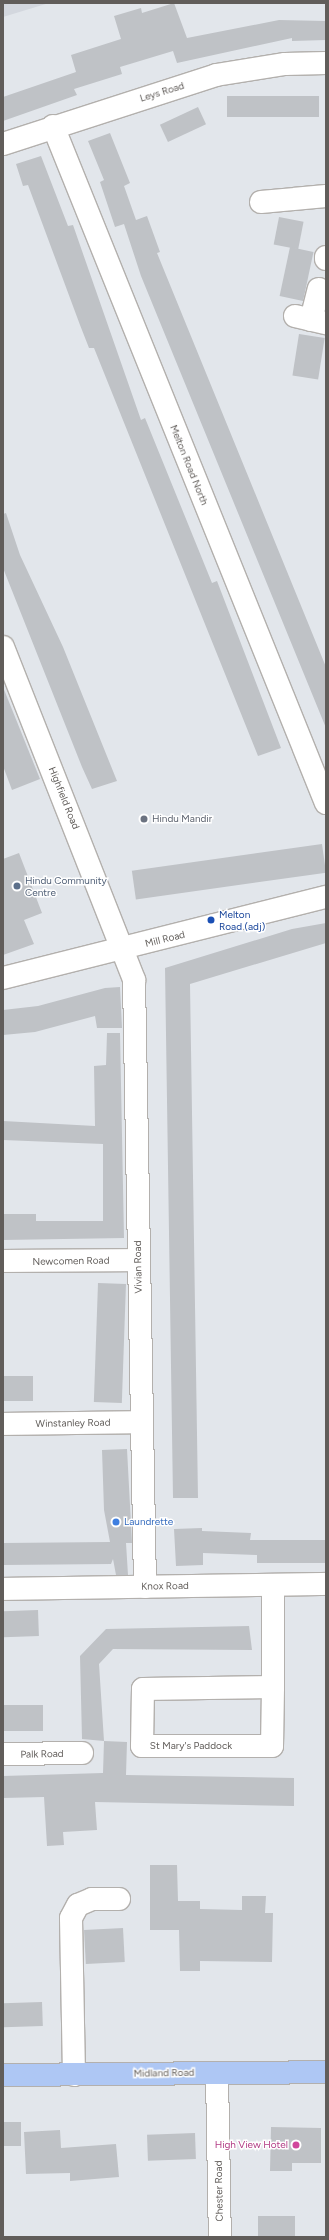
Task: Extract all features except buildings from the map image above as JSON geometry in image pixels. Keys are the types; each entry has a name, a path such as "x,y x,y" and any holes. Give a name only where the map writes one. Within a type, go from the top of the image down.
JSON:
{"main road":[{"name":"Midland Road","path":"3,2075 326,2072"}],"street":[{"name":"Leys Road","path":"3,144 53,126 216,74 285,64 326,64"},
{"name":"Melton Road North","path":"53,126 326,803"},
{"path":"261,202 326,196"},
{"path":"311,319 319,289"},
{"name":"Highfield Road","path":"3,647 124,949"},
{"name":"Mill Road","path":"3,978 124,949 326,897"},
{"name":"Vivian Road","path":"124,949 134,980 145,1587"},
{"name":"Newcomen Road","path":"3,1261 138,1260"},
{"name":"Winstanley Road","path":"3,1424 142,1422"},
{"name":"Knox Road","path":"3,1588 326,1584"},
{"name":"St Mary's Paddock","path":"273,1585 273,1687 272,1746 142,1746 143,1689 273,1687"},
{"name":"Palk Road","path":"3,1754 82,1753"},
{"path":"74,2074 71,1918 78,1905 92,1899 119,1899"},
{"name":"Chester Road","path":"217,2073 220,2237"}],"shaded area":[{"path":"3,3 49,3 3,17"}],"place":[{"name":"Hindu Mandir","path":"144,819"},
{"name":"Hindu Community Centre","path":"17,886"},
{"name":"Melton Road (adj)","path":"211,920"},
{"name":"Laundrette","path":"116,1522"},
{"name":"High View Hotel","path":"296,2145"}]}
